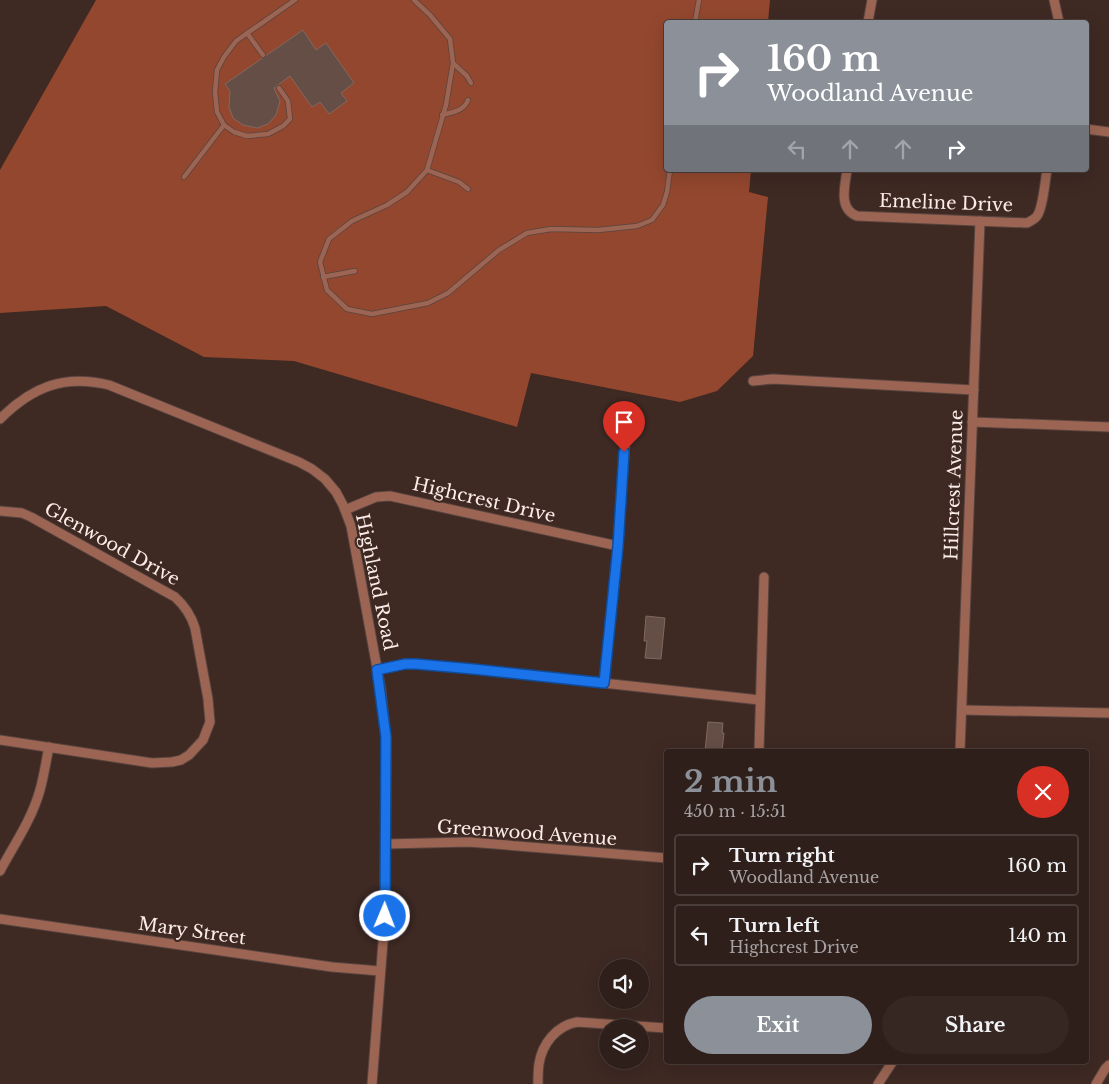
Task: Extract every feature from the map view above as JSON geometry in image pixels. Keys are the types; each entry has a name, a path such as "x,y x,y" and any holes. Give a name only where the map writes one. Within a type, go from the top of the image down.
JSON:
{"street":[{"path":"868,20 872,0"},
{"path":"1054,0 1059,20"},
{"path":"1089,129 1109,132"},
{"name":"Emeline Drive","path":"847,172 845,204 848,211 853,215 1027,222 1037,216 1040,210 1046,172"},
{"name":"Hillcrest Avenue","path":"960,749 980,221"},
{"path":"753,381 773,379 974,390"},
{"name":"Highland Road","path":"0,420 31,394 47,387 63,382 94,381 109,385 299,462 325,479 336,492 351,526 377,670 386,737 385,916 372,1084"},
{"path":"604,683 618,546 627,414"},
{"path":"972,422 1109,427"},
{"name":"Highcrest Drive","path":"345,510 376,497 390,496 618,546"},
{"name":"Glenwood Drive","path":"0,512 22,513 31,517 175,597 188,611 195,628 208,699 210,722 203,740 189,755 181,760 172,762 152,763 0,740"},
{"path":"759,749 764,577"},
{"path":"377,670 405,664 416,664 760,700"},
{"path":"962,710 1109,713"},
{"path":"0,871 24,827 40,790 48,747"},
{"name":"Greenwood Avenue","path":"386,844 469,842 664,858"},
{"name":"Mary Street","path":"0,919 332,967 380,971"},
{"path":"538,1084 539,1064 542,1053 547,1042 562,1027 577,1022 664,1028"},
{"path":"878,1084 891,1064"},
{"path":"1096,1084 1105,1068 1109,1065"}],"lane":[{"path":"279,88 288,100 290,119 283,126 268,134 247,136 234,132 224,124 217,112 215,92 217,70 224,57 236,41 294,0"},
{"path":"414,0 450,38 453,63 446,104 427,170 407,192 387,205 352,221 329,239 320,262 326,290 347,309 372,314 428,303 448,293 499,250 527,233 551,229 598,230 637,226 652,220 663,205 670,172"},
{"path":"695,20 699,0"},
{"path":"248,33 263,55"},
{"path":"453,63 467,76 471,83"},
{"path":"442,115 459,110 466,105 468,100"},
{"path":"184,177 224,124"},
{"path":"427,170 459,182 468,189"},
{"path":"324,277 355,271"}],"shaded area":[{"path":"96,0 770,0 768,20 664,20 664,172 751,172 749,192 768,197 753,356 717,391 680,402 531,373 517,427 294,361 204,357 106,306 0,313 0,170"}],"building":[{"path":"303,30 316,50 326,43 354,83 341,93 347,101 329,114 320,102 312,107 290,76 274,88 280,101 276,115 268,124 257,128 243,125 233,118 229,107 230,91 225,84"},
{"path":"646,616 665,618 661,659 645,658 647,641 644,641"},
{"path":"708,722 723,723 722,749 705,749"}],"route":[{"path":"385,916 386,737 377,670 405,664 416,664 604,683 618,546 624,452"}]}
